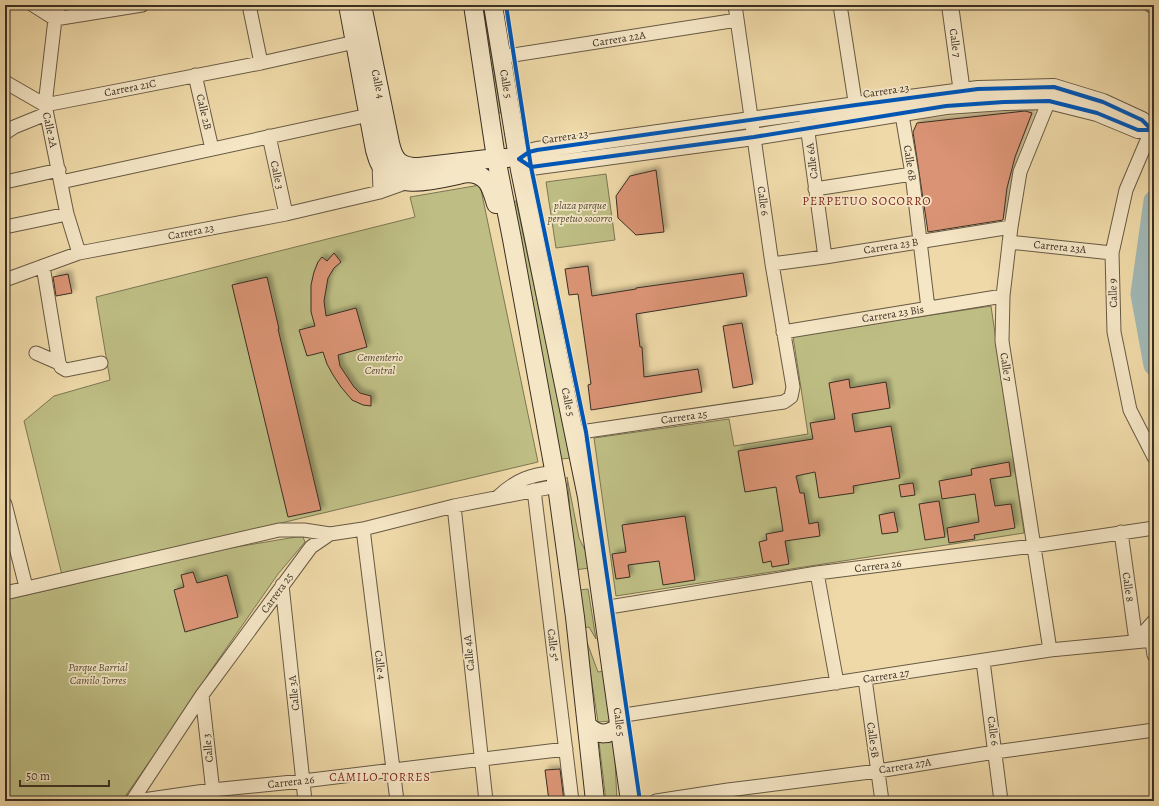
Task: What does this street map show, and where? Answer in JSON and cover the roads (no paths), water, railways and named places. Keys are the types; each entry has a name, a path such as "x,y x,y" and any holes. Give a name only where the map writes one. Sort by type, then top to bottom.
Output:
{"main road":[{"name":"Calle 4","path":"348,5 375,150 379,162"},
{"name":"Calle 4","path":"362,5 392,154 397,160"},
{"name":"Calle 5","path":"473,5 496,158 556,479 572,593 588,726 595,801"},
{"name":"Calle 5","path":"493,5 519,158 587,497 630,801"},
{"name":"Carrera 23","path":"397,160 410,167 419,167 496,158 519,158"},
{"name":"Carrera 23","path":"379,162 392,176 408,182 417,182 468,173 481,175 489,183"},
{"name":"Calle 5","path":"489,183 499,216 512,239"},
{"path":"556,479 566,467 574,470 587,497"},
{"path":"572,593 577,587 585,583 593,584 600,589"},
{"path":"588,726 592,731 604,734 615,730 619,721"}],"street":[{"path":"33,5 55,19 142,5"},
{"name":"Calle 2A","path":"59,5 55,19 46,110 67,214 79,253"},
{"path":"250,5 261,63"},
{"name":"Calle 6","path":"735,5 772,264 793,387 791,397"},
{"path":"840,5 859,121"},
{"name":"Calle 7","path":"950,5 963,97"},
{"path":"1150,5 1154,7"},
{"name":"Carrera 22A","path":"501,57 737,20"},
{"name":"Carrera 21C","path":"5,133 46,110 195,75 261,63 355,42"},
{"name":"Calle 2B","path":"195,75 212,149"},
{"path":"5,82 46,110"},
{"name":"Carrera 23","path":"901,106 859,121 754,137 531,167 519,158 529,152 537,150 751,119 856,105 901,106 963,97 978,89 1051,94 1138,130 1153,128"},
{"name":"Calle 7","path":"1050,650 1002,342 1003,296 1011,227 1020,172 1051,94"},
{"name":"Calle 6B","path":"901,106 912,174 928,308"},
{"name":"Calle 6A","path":"805,113 825,257"},
{"path":"5,182 60,176 212,149 369,115"},
{"name":"Calle 9","path":"1153,128 1126,190 1112,253 1114,332 1130,410 1154,457"},
{"name":"Calle 3","path":"269,136 286,214"},
{"path":"379,162 380,192"},
{"path":"815,189 912,174"},
{"name":"Carrera 23","path":"5,280 79,253 286,214 380,192 408,182"},
{"path":"5,227 67,214"},
{"name":"Carrera 23 B","path":"772,264 1011,227"},
{"name":"Carrera 23A","path":"1009,242 1112,253"},
{"path":"43,266 59,363 61,367 66,370 101,363"},
{"name":"Carrera 23 Bis","path":"783,332 1003,296"},
{"path":"36,353 59,363"},
{"name":"Carrera 25","path":"574,433 784,402 791,397"},
{"name":"Carrera 25","path":"498,497 509,486 538,474 556,479"},
{"name":"Carrera 25","path":"132,801 202,695 311,546 330,534 363,529 454,506 534,490 556,479"},
{"name":"Calle 5ª","path":"534,490 572,801"},
{"path":"5,504 26,587"},
{"name":"Calle 4A","path":"454,506 486,801"},
{"name":"Carrera 26","path":"603,608 818,574 1033,546 1154,528"},
{"name":"Calle 4","path":"363,529 397,801"},
{"path":"5,593 279,530 304,530 330,534"},
{"name":"Calle 8","path":"1121,532 1136,641"},
{"path":"818,574 837,683"},
{"name":"Calle 3A","path":"282,586 305,801"},
{"path":"1136,641 1154,622"},
{"name":"Carrera 27","path":"619,721 837,683 1050,650 1136,641 1153,641"},
{"path":"1153,641 1154,655"},
{"name":"Calle 6","path":"983,661 1001,801"},
{"name":"Calle 5B","path":"865,679 882,801"},
{"name":"Calle 3","path":"202,695 213,796"},
{"name":"Carrera 27A","path":"656,801 729,796 995,752 1154,730"},
{"name":"Carrera 26","path":"136,801 213,796 303,781 566,749"}],"waterway":[{"path":"1154,201 1141,294 1154,365"}],"district":[{"name":"PERPETUO SOCORRO","path":"867,201"},
{"name":"CAMILO TORRES","path":"380,777"}],"park label":[{"name":"plaza parque perpetuo socorro","path":"580,211"},
{"name":"Cementerio Central","path":"380,363"},
{"name":"Parque Barrial Camilo Torres","path":"98,673"}]}
